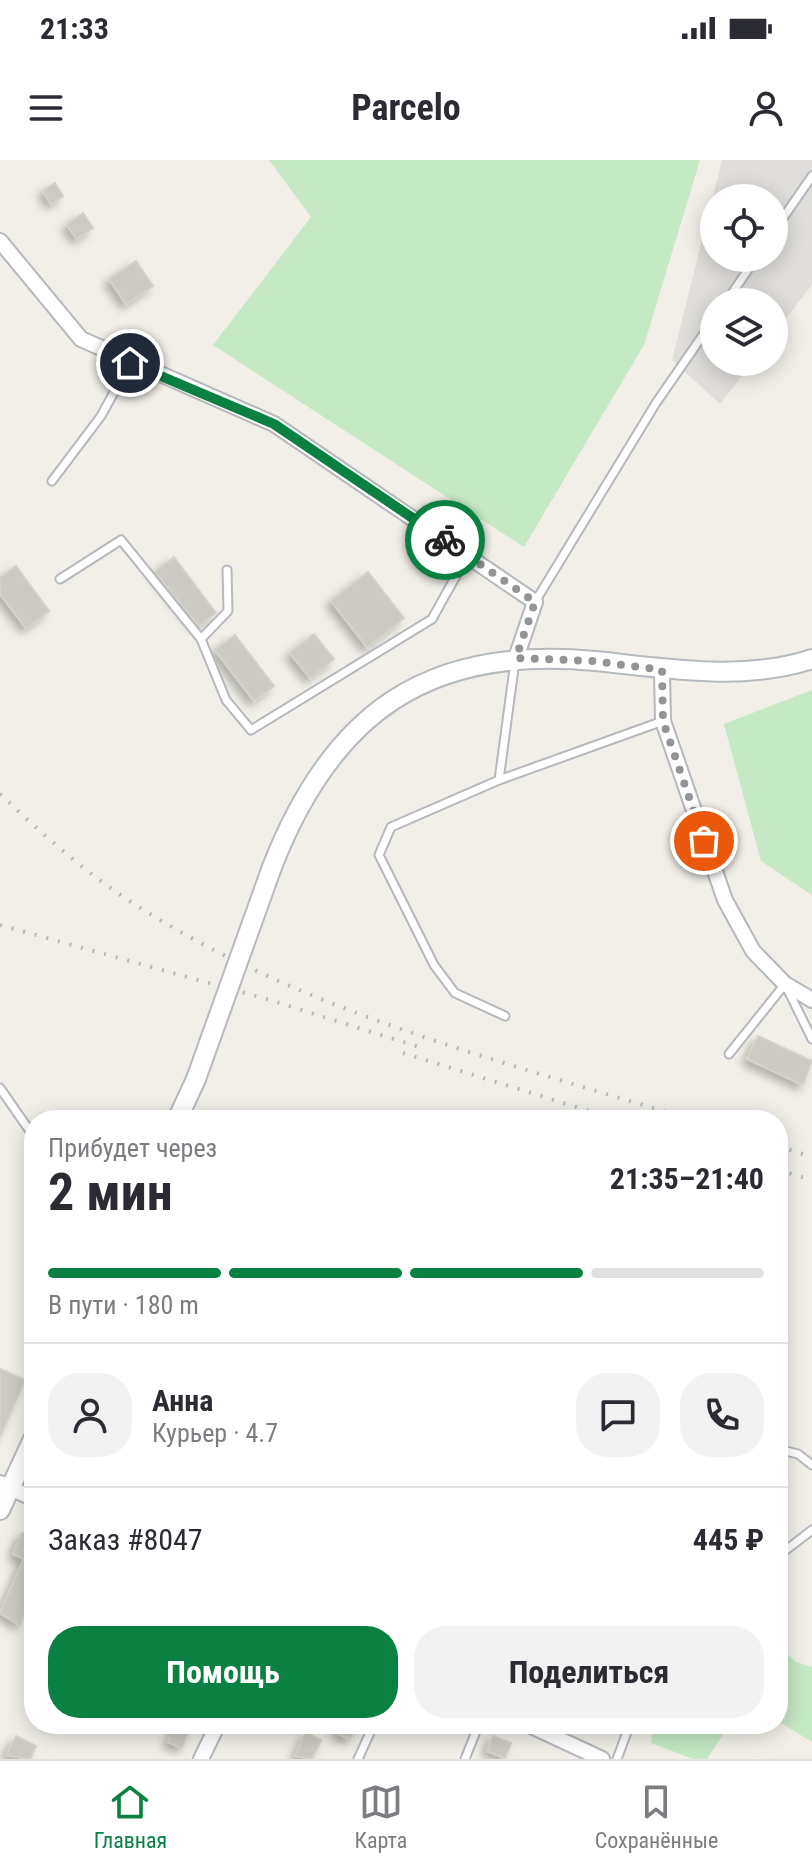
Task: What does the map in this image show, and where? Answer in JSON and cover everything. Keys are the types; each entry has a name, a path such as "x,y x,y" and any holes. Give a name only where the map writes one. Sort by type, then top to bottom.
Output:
{"main road":[{"path":"182,1110 196,1079 272,867 307,790 359,726 389,702 419,685 481,664 516,658 593,661 662,670 759,670 812,659"},
{"path":"0,1510 5,1485 24,1454"}],"street":[{"path":"0,241 81,339 274,424 535,602 516,658"},
{"path":"662,670 663,721 725,900 753,951 785,984 812,1000"},
{"path":"5,1485 24,1494"},
{"path":"201,1759 213,1734"},
{"path":"548,1734 602,1759"}],"lane":[{"path":"788,211 812,176"},
{"path":"535,602 656,403 700,339"},
{"path":"52,481 101,416 130,363"},
{"path":"60,579 121,540 201,639 226,700 251,730 432,619 467,556"},
{"path":"201,639 228,611 227,570"},
{"path":"499,780 516,658"},
{"path":"505,1016 455,993 434,965 379,855 391,827 499,780 663,721"},
{"path":"729,1054 785,984 812,1039"},
{"path":"0,1088 24,1123"},
{"path":"788,1452 798,1454 812,1465"},
{"path":"788,1548 812,1530"},
{"path":"358,1759 369,1734"},
{"path":"465,1759 475,1734"},
{"path":"617,1759 626,1734"}],"shaded area":[{"path":"722,160 812,160 812,285 788,316 788,288 700,288 700,376 742,376 720,404 672,360 700,248 700,272 788,272 788,184 716,184"}],"green space":[{"path":"269,160 700,160 644,345 524,547 213,345 311,217"},
{"path":"812,690 812,895 761,861 724,724"},
{"path":"788,1654 796,1662 812,1667 812,1742 788,1727"},
{"path":"653,1734 723,1734 707,1759 693,1759 651,1743"}],"building":[{"path":"55,183 63,196 51,204 43,191"},
{"path":"83,213 93,228 77,239 67,225"},
{"path":"136,261 153,286 126,304 109,279"},
{"path":"174,557 216,613 199,626 155,572"},
{"path":"16,566 49,611 26,628 0,594 0,578"},
{"path":"368,572 404,618 367,647 331,601"},
{"path":"314,634 334,659 310,678 290,653"},
{"path":"235,635 274,686 254,701 215,650"},
{"path":"758,1036 812,1061 803,1085 747,1059"},
{"path":"0,1369 24,1382 0,1437"},
{"path":"22,1533 24,1533 24,1559 13,1554"},
{"path":"24,1559 24,1616 20,1625 0,1613"},
{"path":"172,1734 188,1734 182,1748 168,1742"},
{"path":"306,1734 321,1740 312,1759 295,1756"},
{"path":"16,1736 36,1746 30,1759 6,1755"},
{"path":"493,1736 511,1743 505,1758 487,1751"}],"railway":[{"path":"0,794 60,849 125,898 191,938 259,972 400,1029 659,1110"},
{"path":"0,925 270,1000 422,1048"},
{"path":"403,1053 586,1110"},
{"path":"788,1149 812,1157"},
{"path":"788,1173 812,1180"}],"way so far":[{"path":"445,540 535,602 516,658 593,661 662,670 663,721 704,841"}],"route":[{"path":"130,363 274,424 445,540"}]}
